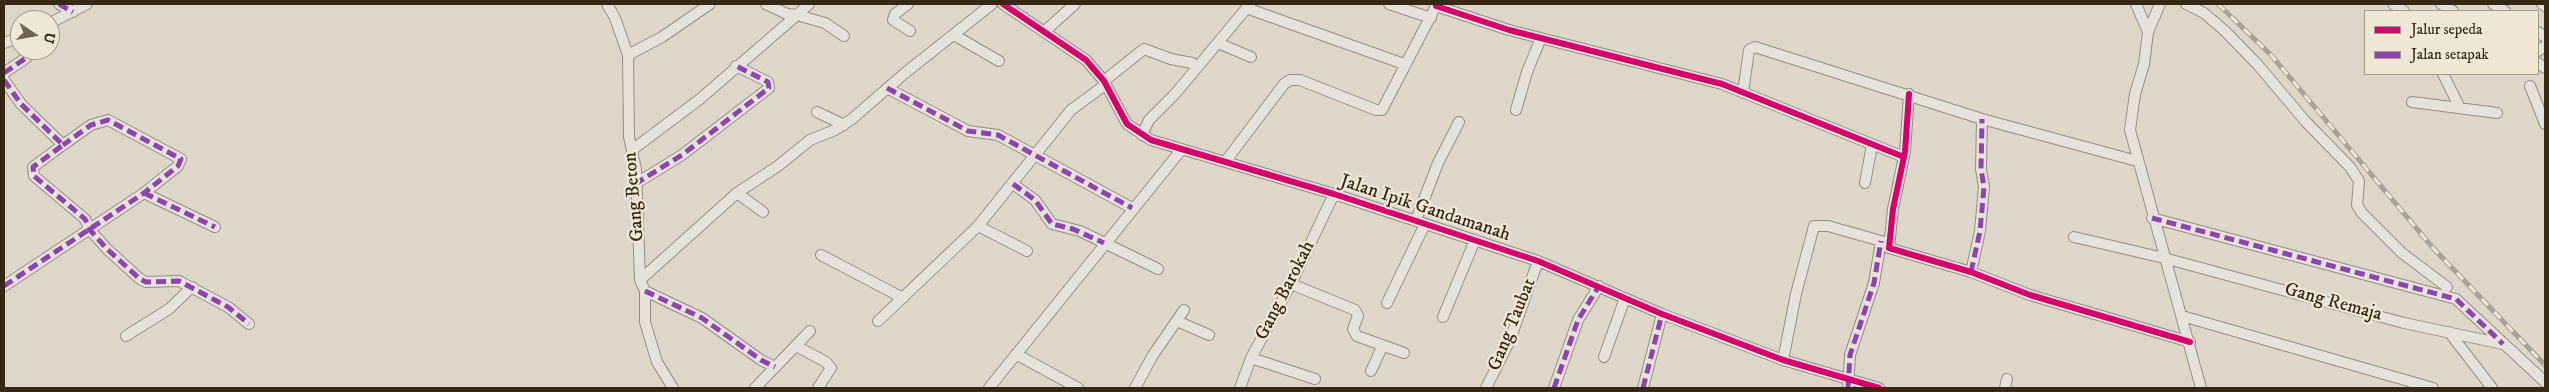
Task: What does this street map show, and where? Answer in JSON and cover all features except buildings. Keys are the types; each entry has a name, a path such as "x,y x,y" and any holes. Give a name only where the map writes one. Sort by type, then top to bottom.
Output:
{"street":[{"path":"66,8 87,4"},
{"name":"Gang Beton","path":"607,4 616,18 628,55 629,137 636,169 635,184 639,218 640,280 645,291 645,322 660,369 673,388"},
{"path":"628,55 662,37 710,4"},
{"path":"766,4 787,14 797,14 825,23 844,36"},
{"path":"632,150 700,99 809,4"},
{"path":"908,4 895,14 893,20 910,31"},
{"path":"640,280 737,193 778,166 810,140 844,125 992,4"},
{"path":"1045,31 1075,4"},
{"path":"1389,4 1431,18"},
{"path":"2136,4 2148,32"},
{"path":"2160,4 2148,32 2144,64 2135,94 2130,130 2137,161 2151,205 2152,218 2190,342 2200,388"},
{"path":"2186,4 2204,13 2226,32 2258,65 2306,122 2350,167 2360,181 2357,205 2362,213 2402,253 2447,287"},
{"name":"Jalan Ipik Gandamanah","path":"1009,5 1086,60 1105,83 1127,124 1142,135 1158,143 1334,194 1538,261 1662,314 1783,360 1848,384 1878,388"},
{"path":"1225,162 1287,82 1300,80 1338,96 1380,110 1437,5 1541,38 1722,84 1904,157"},
{"path":"1142,135 1149,120 1175,94 1248,6 1404,64"},
{"path":"954,35 999,61"},
{"path":"1516,110 1527,72 1541,38"},
{"path":"1218,44 1251,57"},
{"path":"1743,93 1749,50 1755,47 1909,94 1982,119 2137,161"},
{"path":"878,321 978,226 1071,110 1144,49 1171,59 1192,63 1197,68"},
{"path":"4,73 23,60"},
{"path":"635,184 682,155 769,88 768,82 736,66"},
{"path":"2443,75 2460,108"},
{"path":"4,80 21,104 63,145"},
{"path":"2530,86 2545,124"},
{"path":"887,88 968,131 998,135 1132,208"},
{"path":"1848,384 1850,355 1879,265 1904,157 1909,94"},
{"path":"2412,102 2497,113"},
{"path":"817,112 844,125"},
{"path":"1971,272 1980,231 1984,187 1981,168 1982,119"},
{"path":"4,286 90,230 144,193 178,166 180,156 108,120 91,125 31,170 41,182 85,219 90,230 140,279 146,282 171,279 192,287 228,307 250,324"},
{"path":"1387,303 1421,222 1435,171 1458,122"},
{"path":"1865,183 1872,145"},
{"path":"989,388 1132,208 1182,149"},
{"path":"1013,184 1034,200 1052,224 1073,228 1158,269"},
{"path":"144,193 215,227"},
{"path":"737,193 763,212"},
{"name":"Gang Barokah","path":"1240,388 1251,358 1291,284 1334,194"},
{"path":"2152,218 2456,299 2545,382"},
{"path":"978,226 1027,252"},
{"path":"1783,360 1796,294 1814,226 1828,226 1884,242 1892,250 1971,272 2030,295 2190,342"},
{"name":"Gang Remaja","path":"2074,237 2164,258 2404,323 2504,344"},
{"path":"1443,317 1475,240"},
{"path":"821,255 904,298"},
{"name":"Gang Taubat","path":"1486,388 1510,340 1538,261"},
{"path":"1291,284 1355,310 1358,316 1353,326 1353,333 1382,347 1404,353"},
{"path":"1554,388 1578,320 1599,286"},
{"path":"126,336 169,309 192,287"},
{"path":"645,291 702,318 761,360 775,367"},
{"path":"1604,357 1625,298"},
{"path":"1135,388 1184,310"},
{"path":"1646,387 1662,314"},
{"path":"2182,316 2433,388"},
{"path":"1177,321 1209,335"},
{"path":"755,388 810,331"},
{"path":"2449,332 2492,388"},
{"path":"796,346 830,365 831,370 818,388"},
{"path":"1371,371 1382,347"},
{"path":"1016,354 1078,388"},
{"path":"1251,358 1315,379"}],"railway":[{"path":"2218,4 2271,55 2433,248 2545,365"}],"marked path":[{"path":"59,4 73,12"},
{"path":"4,73 23,60"},
{"path":"635,184 682,155 769,88 768,82 736,66"},
{"path":"4,80 21,104 63,145 33,167 34,176 85,219 90,230 107,249 140,279 146,282 179,281 228,307 249,324"},
{"path":"887,88 968,131 998,135 1132,208"},
{"path":"1971,272 1980,231 1984,187 1981,169 1982,119"},
{"path":"4,286 144,193 178,166 181,159 123,126 108,120 91,125 63,145"},
{"path":"1013,184 1035,200 1052,224 1073,229 1104,243"},
{"path":"144,193 215,227"},
{"path":"2152,218 2456,299 2503,344"},
{"path":"1848,388 1850,355 1862,314 1874,283 1881,241"},
{"path":"1554,388 1578,320 1599,286"},
{"path":"645,291 702,318 761,360 775,367"},
{"path":"1643,388 1662,314"}],"cycle path":[{"path":"1003,4 1086,60 1104,81 1127,124 1151,140 1334,194 1538,261 1662,314 1783,360 1879,388"},
{"path":"1436,6 1509,30 1722,84 1904,157"},
{"path":"1909,94 1905,152 1893,209 1888,243 1889,248 1971,272 2030,295 2190,342"}]}
